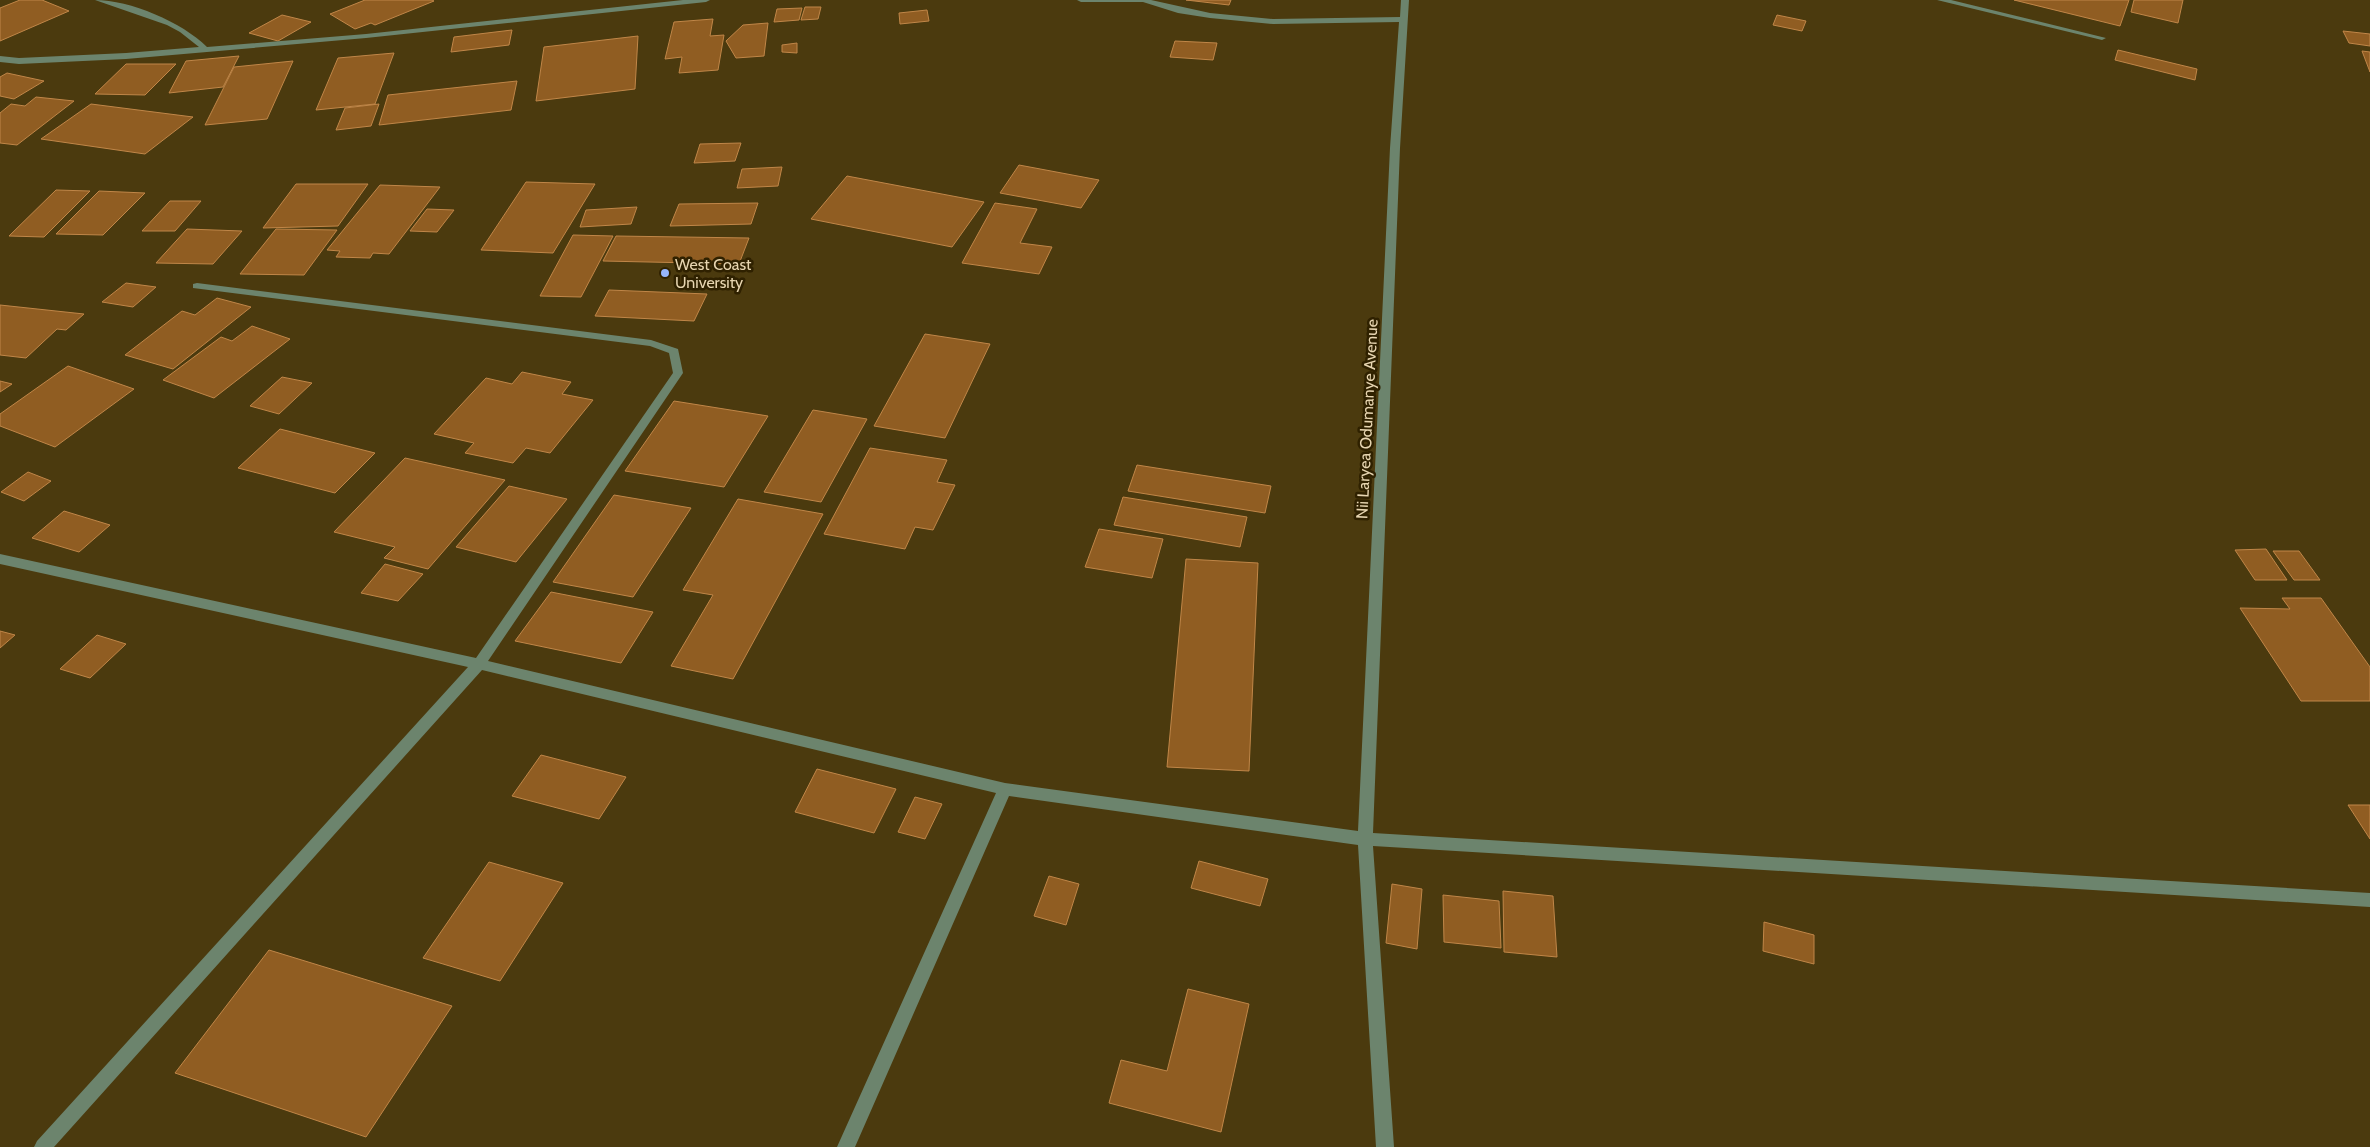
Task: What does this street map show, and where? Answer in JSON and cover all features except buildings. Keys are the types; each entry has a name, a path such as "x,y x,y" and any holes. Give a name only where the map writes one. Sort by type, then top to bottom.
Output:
{"street":[{"path":"99,0 177,26 196,38 205,49"},
{"path":"0,59 126,56 366,36 706,0"},
{"path":"1081,0 1147,1 1200,15 1248,20 1326,23 1402,20"},
{"name":"Nii Laryea Odumanye Avenue","path":"1385,1147 1365,839 1395,148 1404,0"},
{"path":"1941,0 2102,38"},
{"path":"43,1147 479,664 678,373 674,352 651,343 197,286"},
{"path":"0,559 479,664 1005,790 1365,839 2370,900"},
{"path":"846,1147 1005,790"}],"place":[{"name":"West Coast University","path":"665,273"}]}
